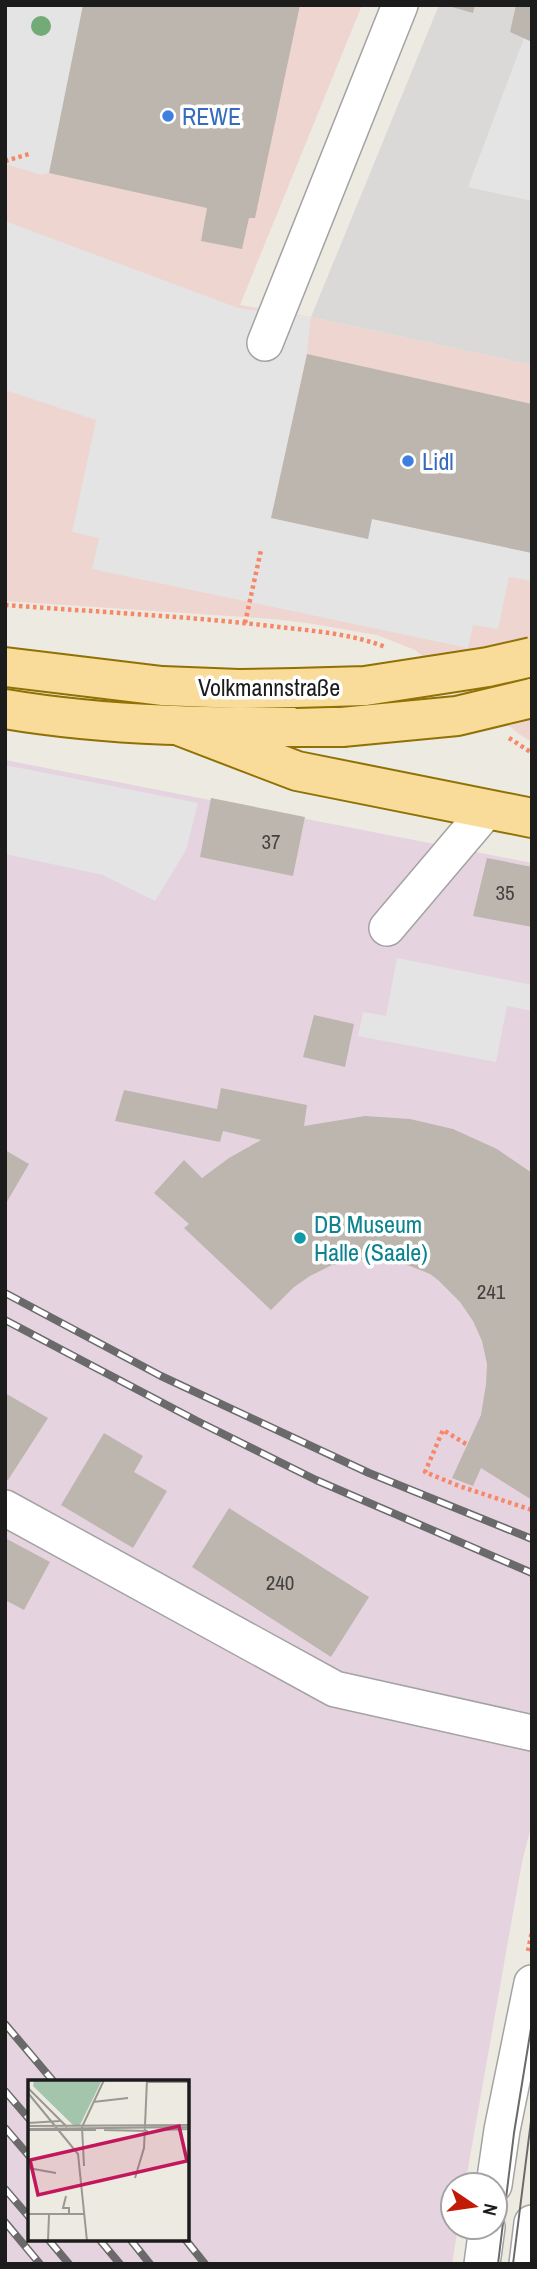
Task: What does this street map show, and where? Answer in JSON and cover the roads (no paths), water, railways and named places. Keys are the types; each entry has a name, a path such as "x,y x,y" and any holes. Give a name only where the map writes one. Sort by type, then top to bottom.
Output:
{"main road":[{"name":"Volkmannstraße","path":"5,667 162,686 295,688 365,686 488,667 532,657"},
{"name":"Volkmannstraße","path":"5,709 120,723 182,727 342,727 457,716 532,698"},
{"path":"182,727 297,771 532,818"}],"street":[{"path":"265,343 400,5"},
{"path":"387,928 487,810"},
{"path":"5,1508 335,1689 532,1733"},
{"path":"496,2171 532,1983"},
{"path":"527,2264 532,2223"},
{"path":"482,2264 486,2241"}],"tram line":[{"path":"498,2264 514,2133 532,2022"},
{"path":"513,2264 532,2113"}],"railway":[{"path":"5,1293 161,1376 369,1473 532,1539"},
{"path":"5,1320 316,1480 532,1573"},
{"path":"5,2024 52,2080"},
{"path":"5,2091 28,2118"},
{"path":"5,2128 28,2155"},
{"path":"5,2189 28,2216"},
{"path":"5,2222 40,2264"},
{"path":"50,2241 69,2264"},
{"path":"101,2241 120,2264"},
{"path":"132,2241 150,2264"},
{"path":"187,2241 205,2264"}],"place":[{"name":"REWE","path":"168,116"},
{"name":"Lidl","path":"408,461"},
{"name":"DB Museum Halle (Saale)","path":"300,1238"}]}
